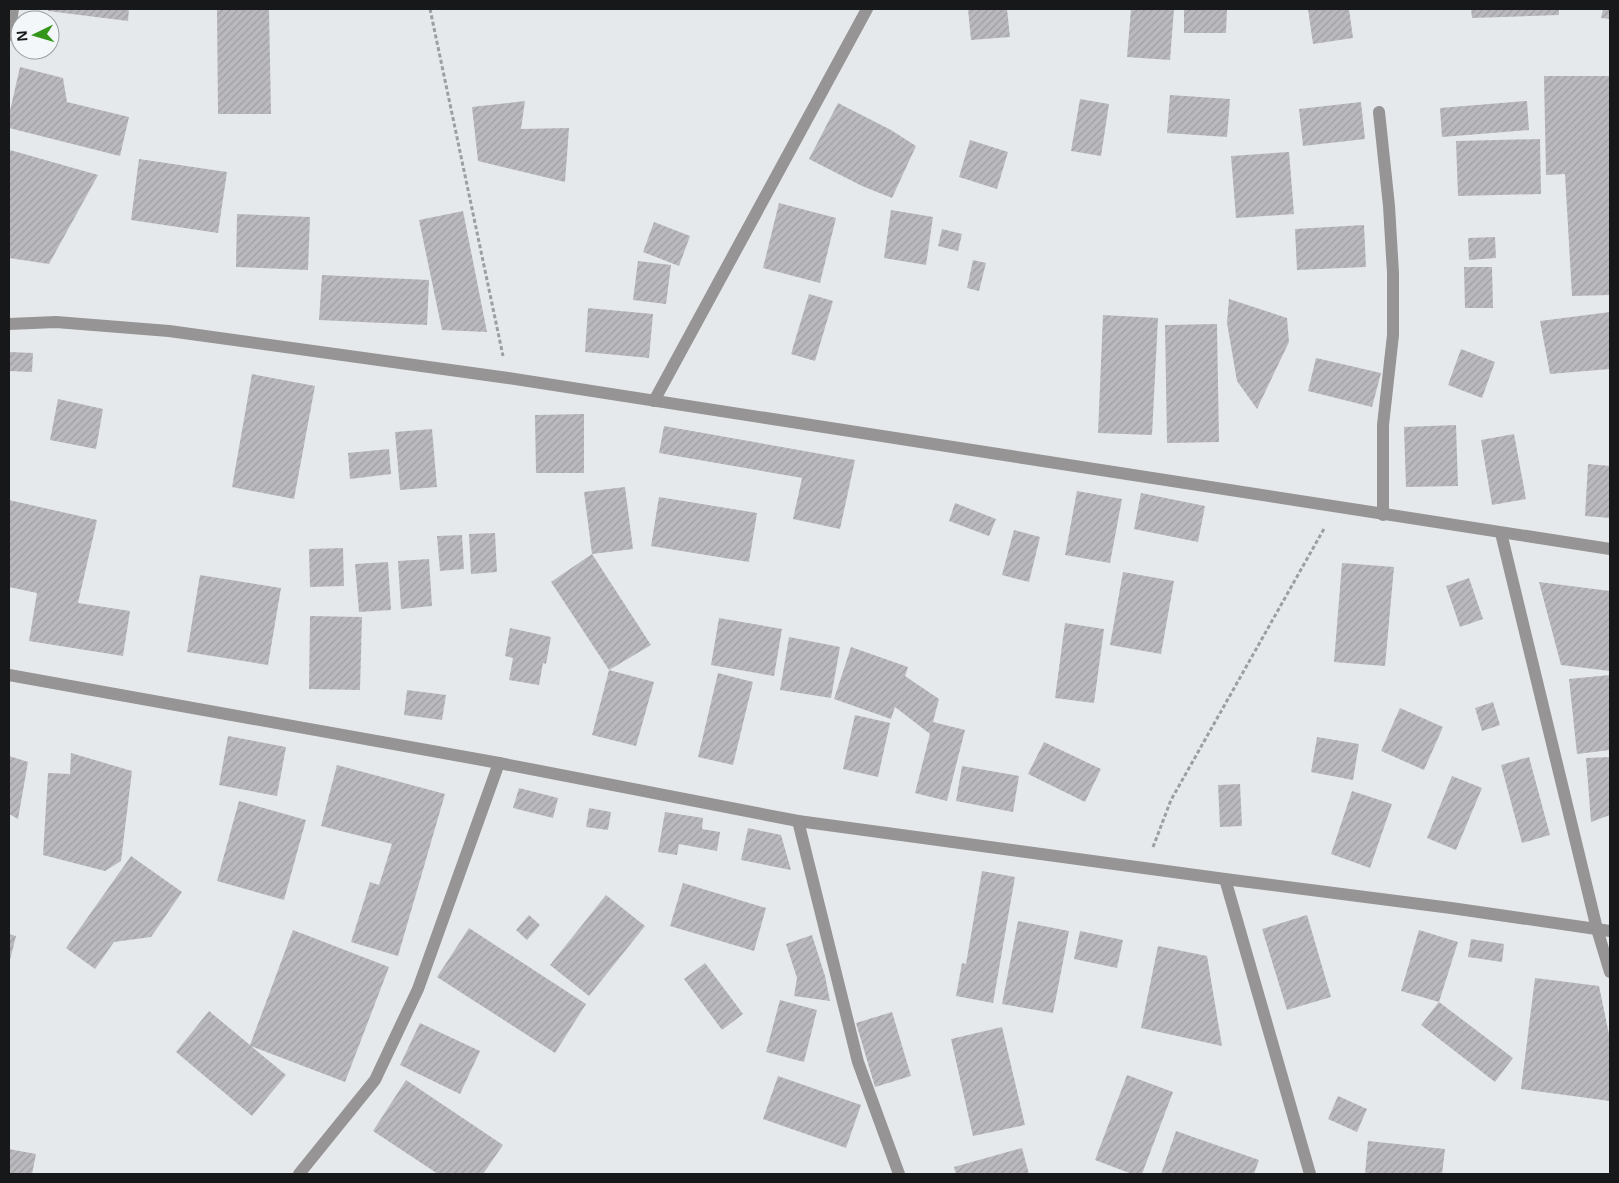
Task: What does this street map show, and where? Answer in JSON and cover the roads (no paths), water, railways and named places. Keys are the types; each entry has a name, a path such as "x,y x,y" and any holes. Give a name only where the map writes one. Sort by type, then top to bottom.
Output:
{"street":[{"path":"9,34 13,9"},
{"path":"654,401 867,9"},
{"path":"1379,112 1389,206 1394,335 1383,425 1383,515"},
{"path":"9,324 56,322 169,332 508,378 1610,549"},
{"path":"1501,533 1597,929 1610,972"},
{"path":"9,675 499,763 798,821 1225,880 1451,908 1610,932"},
{"path":"299,1174 375,1080 418,989 499,763"},
{"path":"798,821 858,1062 875,1114 899,1174"},
{"path":"1225,880 1310,1174"}]}
